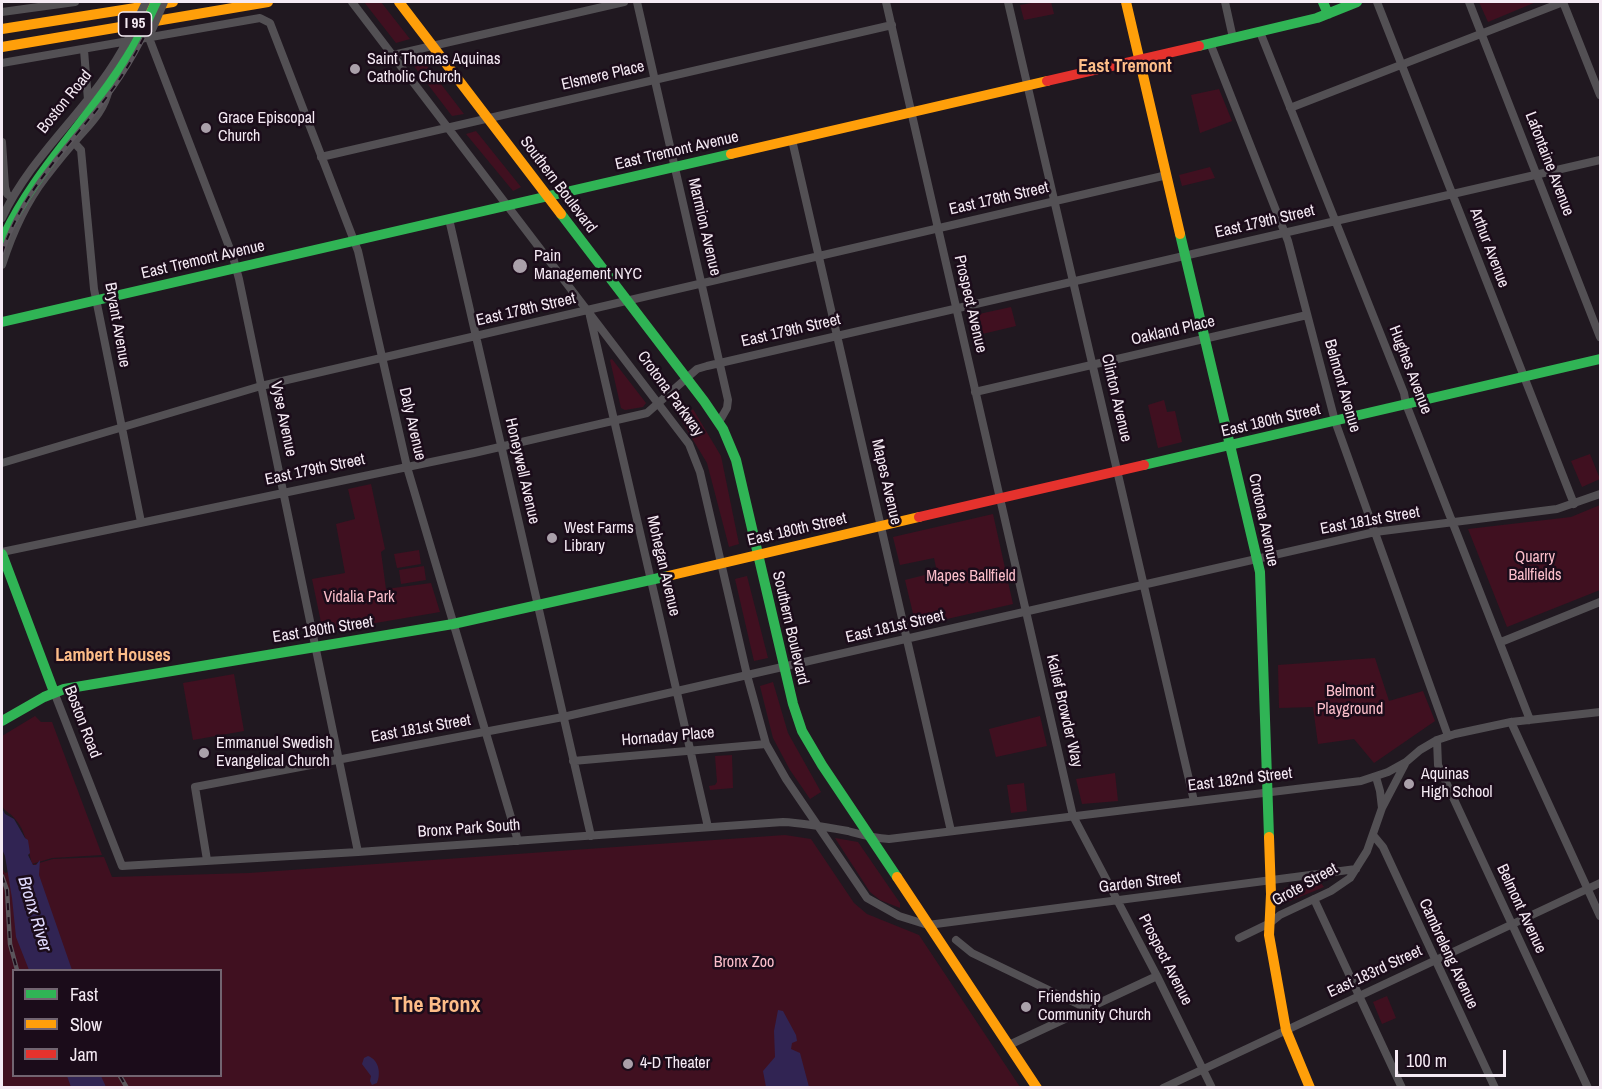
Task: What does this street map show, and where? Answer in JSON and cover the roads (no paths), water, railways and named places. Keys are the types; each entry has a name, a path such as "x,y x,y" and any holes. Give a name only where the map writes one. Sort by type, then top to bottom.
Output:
{"main road":[{"name":"Boston Road","path":"2,241 26,191 72,139 75,123 109,87 140,36 156,2"},
{"name":"I 95","path":"2,29 173,2"},
{"name":"I 95","path":"2,47 268,2"},
{"name":"Southern Boulevard","path":"399,2 719,422 734,453 784,669 797,718 809,744 1037,1088"},
{"name":"Crotona Avenue","path":"1126,2 1260,572 1271,882 1269,935 1286,1030 1310,1088"},
{"path":"1323,2 1328,14"},
{"name":"East Tremont Avenue","path":"2,322 1260,32 1328,14 1357,2"},
{"name":"East 180th Street","path":"2,720 64,689 453,624 1600,360"},
{"name":"Boston Road","path":"2,553 54,692"}],"street":[{"path":"2,12 75,2"},
{"name":"Boston Road","path":"140,36 146,2"},
{"name":"Boston Road","path":"2,218 31,169 75,123 107,74 140,36 164,2"},
{"name":"Crotona Parkway","path":"352,2 693,450 723,563 747,675 766,744 786,779 867,898 899,916 928,925"},
{"path":"393,55 624,2"},
{"name":"Marmion Avenue","path":"637,2 728,403 719,422"},
{"name":"Prospect Avenue","path":"886,2 1025,612"},
{"name":"Clinton Avenue","path":"1008,2 1194,801"},
{"path":"1225,2 1233,38"},
{"name":"Arthur Avenue","path":"1377,2 1574,504"},
{"name":"Lafontaine Avenue","path":"1469,2 1600,337"},
{"path":"1290,108 1563,2 1600,95"},
{"name":"Daly Avenue","path":"140,36 260,18 265,19 271,26 358,251 407,467 518,841"},
{"name":"Elsmere Place","path":"321,157 892,25"},
{"name":"Hughes Avenue","path":"1260,32 1404,393 1530,720"},
{"path":"2,63 84,50 140,36"},
{"name":"Vyse Avenue","path":"140,36 236,268 358,852"},
{"name":"Belmont Avenue","path":"1210,43 1285,232 1335,421 1448,736"},
{"path":"84,50 88,100"},
{"name":"Boston Road","path":"2,265 11,238 29,201 72,139 102,110 109,87"},
{"name":"Bryant Avenue","path":"72,139 81,150 96,300 141,522"},
{"name":"Mapes Avenue","path":"792,140 951,831"},
{"path":"2,142 4,187 12,198"},
{"name":"East 179th Street","path":"2,553 501,447 647,413 697,369 1600,160"},
{"name":"East 178th Street","path":"2,463 261,387 1167,175"},
{"name":"Honeywell Avenue","path":"449,219 591,836"},
{"name":"Mohegan Avenue","path":"589,311 708,827"},
{"name":"Oakland Place","path":"975,392 1307,315"},
{"name":"East 181st Street","path":"207,860 195,786 563,717 747,675 784,669 1375,532 1557,509 1600,494"},
{"path":"1501,642 1600,602"},
{"name":"Kalief Browder Way","path":"1025,612 1073,816"},
{"name":"Boston Road","path":"54,692 122,866"},
{"name":"East 182nd Street","path":"818,826 849,831 870,838 889,839 1361,781 1376,777 1406,762 1419,750 1448,736 1510,722 1600,714"},
{"path":"1510,722 1600,916"},
{"name":"Belmont Avenue","path":"1437,740 1438,765 1588,1088"},
{"name":"Hornaday Place","path":"573,761 766,744"},
{"name":"Grote Street","path":"1239,938 1344,884 1367,851 1382,808 1406,762"},
{"path":"1376,777 1382,808"},
{"name":"Prospect Avenue","path":"1073,816 1157,976 1212,1088"},
{"name":"Bronx Park South","path":"122,866 783,822 818,826"},
{"name":"Cambreleng Avenue","path":"1372,835 1383,847 1495,1088"},
{"name":"Garden Street","path":"928,925 1271,882 1356,869"},
{"name":"East 183rd Street","path":"1163,1088 1600,883"},
{"path":"1314,899 1402,1088"},
{"path":"956,940 972,953 1086,1008"},
{"path":"1009,1045 1157,976"}],"water":[{"name":"Bronx River","path":"2,808 5,814 14,819 28,840 30,853 28,855 33,865 40,860 39,875 72,969 29,969 16,937 12,898 2,849"},
{"path":"778,1010 783,1011 796,1035 797,1041 792,1043 791,1049 800,1053 809,1087 766,1087 763,1071 775,1057 774,1031"},
{"path":"368,1056 375,1060 379,1071 377,1083 372,1085 371,1076 362,1064 364,1058"},
{"path":"67,1077 101,1077 106,1087 71,1087"}],"railway":[{"path":"2,253 21,210 33,190 122,75 143,39 160,2"},
{"path":"2,876 7,890 10,944 17,969"},
{"path":"121,1077 127,1088"}],"place":[{"name":"Saint Thomas Aquinas Catholic Church","path":"355,69"},
{"name":"Grace Episcopal Church","path":"206,128"},
{"name":"Pain Management NYC","path":"520,266"},
{"name":"West Farms Library","path":"552,538"},
{"name":"Emmanuel Swedish Evangelical Church","path":"204,753"},
{"name":"Aquinas High School","path":"1409,784"},
{"name":"Friendship Community Church","path":"1026,1007"},
{"name":"4-D Theater","path":"628,1064"}],"district":[{"name":"East Tremont","path":"1125,67"},
{"name":"Lambert Houses","path":"113,656"},
{"name":"The Bronx","path":"436,1006"}],"park label":[{"name":"Quarry Ballfields","path":"1535,567"},
{"name":"Mapes Ballfield","path":"971,577"},
{"name":"Vidalia Park","path":"359,598"},
{"name":"Belmont Playground","path":"1350,701"},
{"name":"Bronx Zoo","path":"744,963"}]}
